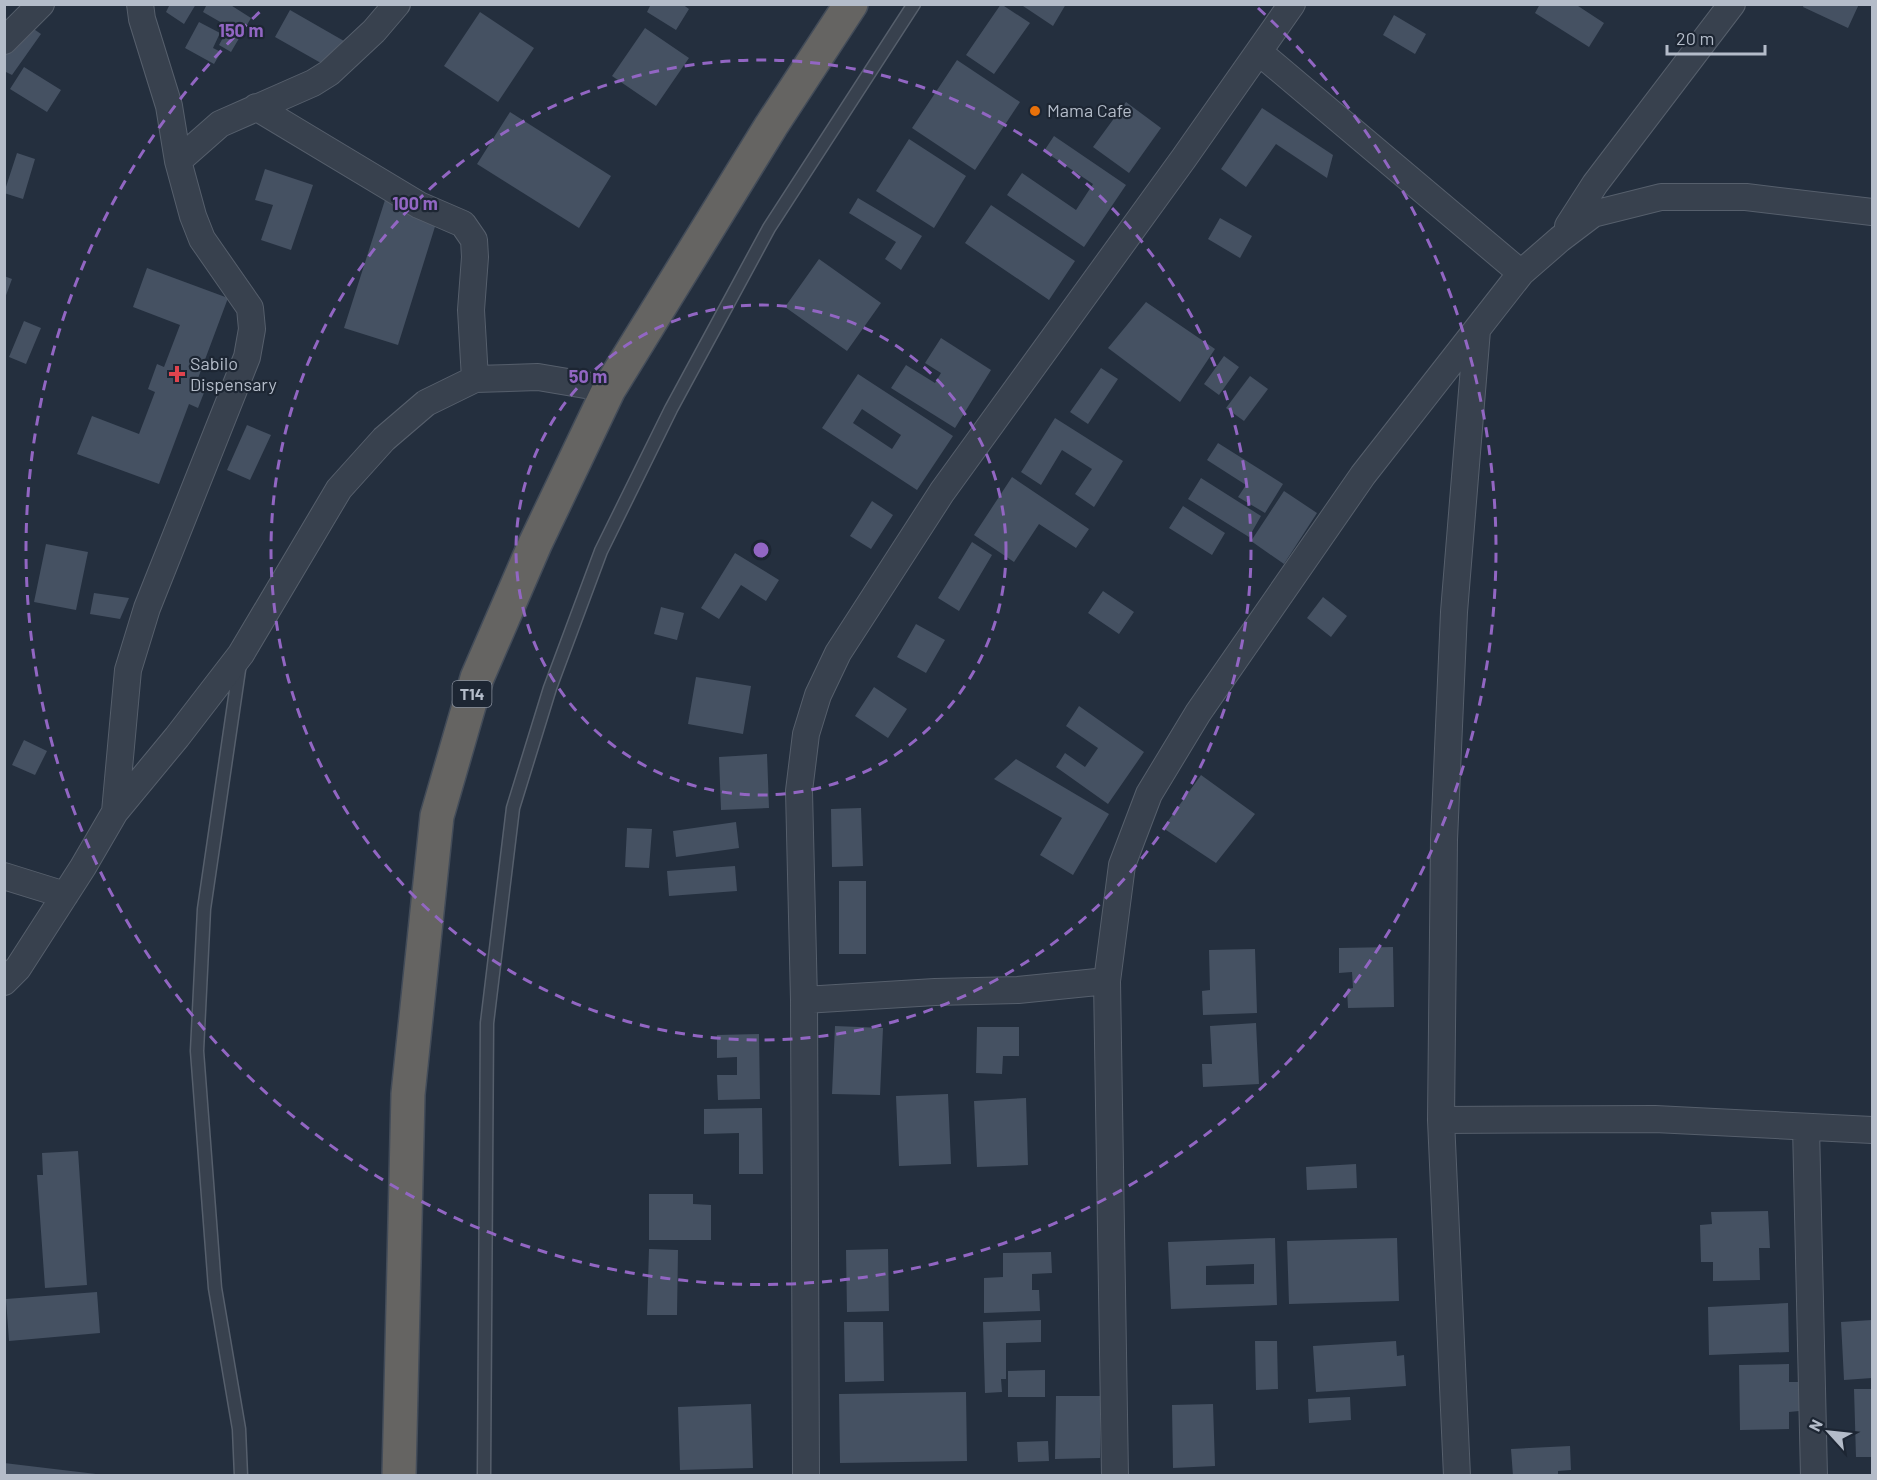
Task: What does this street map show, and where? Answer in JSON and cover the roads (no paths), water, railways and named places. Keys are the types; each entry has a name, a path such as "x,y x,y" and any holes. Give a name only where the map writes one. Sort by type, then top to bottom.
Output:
{"highway":[{"name":"T14","path":"399,1476 408,1094 438,816 477,678 535,544 609,389 771,126 851,4"}],"street":[{"path":"4,41 41,4"},
{"path":"115,812 128,670 147,608 247,357 252,329 250,308 202,239 193,216 178,160 169,106 142,19 140,4"},
{"path":"178,160 220,124 313,83 329,73 374,31 397,4"},
{"path":"806,1476 804,1000 799,791 806,734 819,695 838,653 942,492 1033,369 1292,4"},
{"path":"1560,239 1595,184 1732,4"},
{"path":"1259,52 1521,273"},
{"path":"256,107 419,204 463,224 474,240 471,310 475,379"},
{"path":"1115,1476 1107,981 1122,865 1149,794 1198,713 1363,475 1521,273 1560,239 1593,214 1661,197 1746,197 1872,212"},
{"path":"1457,1476 1441,1119 1444,840 1454,612 1477,330"},
{"path":"4,982 18,968 115,812 241,654 339,489 384,439 426,403 475,379 538,377 609,389"},
{"path":"4,876 65,895"},
{"path":"804,1000 935,992 1018,990 1107,981"},
{"path":"1441,1119 1655,1119 1872,1130"},
{"path":"1806,1127 1814,1476"}],"lane":[{"path":"483,1476 487,1023 513,808 550,688 601,551 666,419 770,228 914,4"},
{"path":"241,654 204,909 197,1051 215,1288 239,1429 242,1476"}],"place":[{"name":"Mama Cafe","path":"1035,111"},
{"name":"Sabilo Dispensary","path":"177,374"}]}
